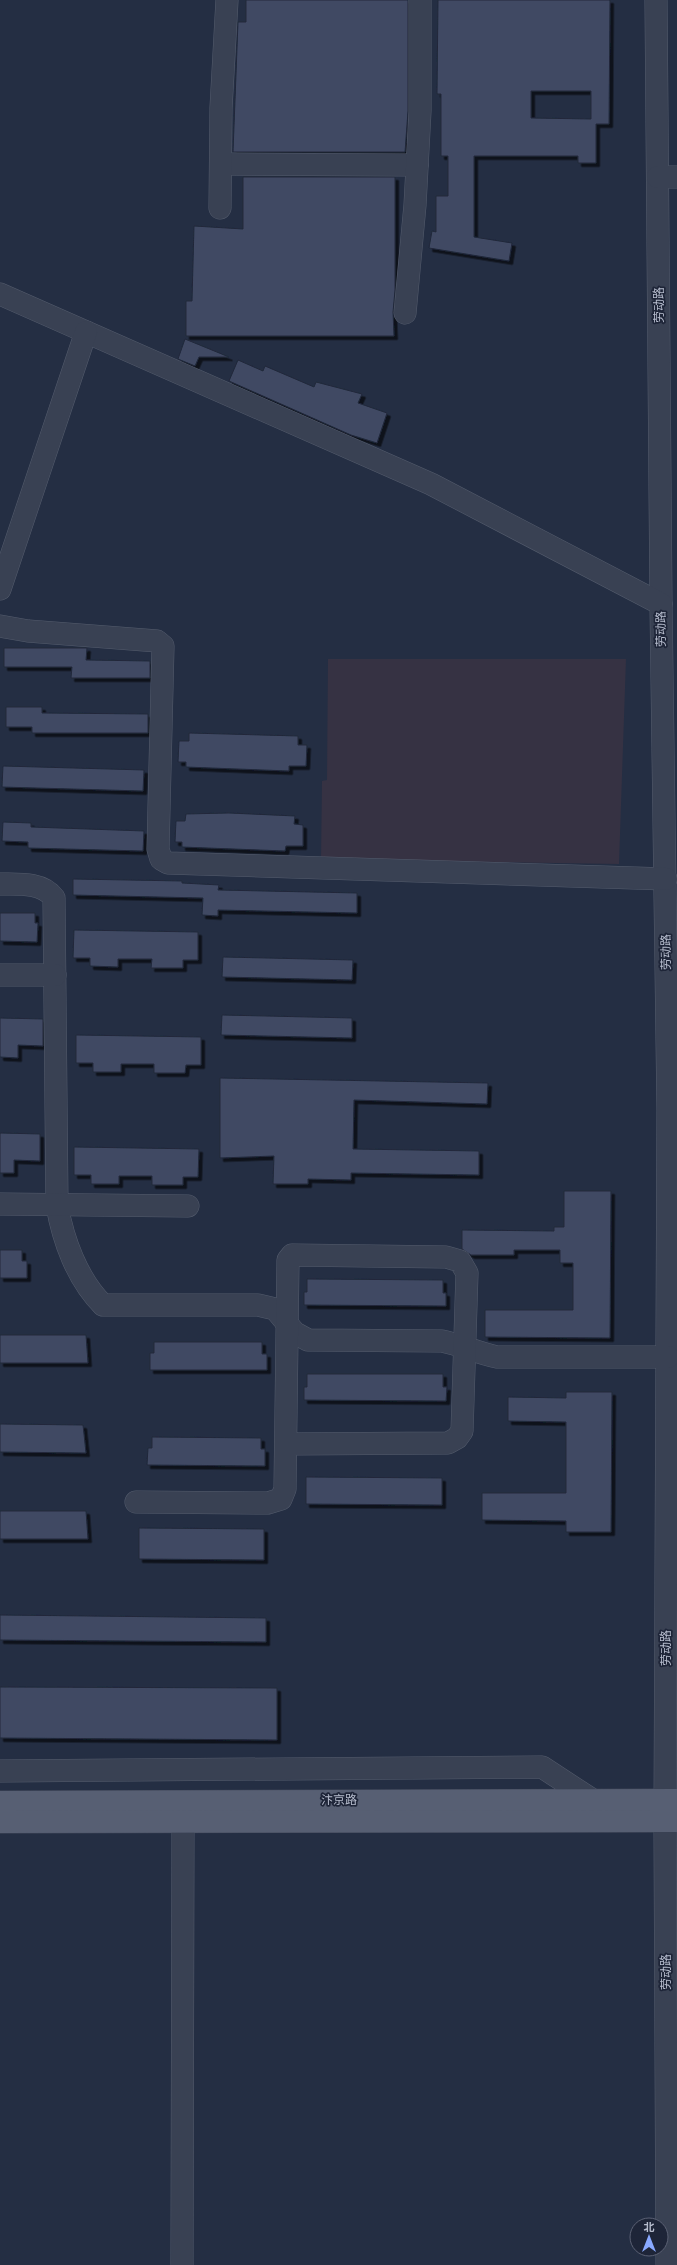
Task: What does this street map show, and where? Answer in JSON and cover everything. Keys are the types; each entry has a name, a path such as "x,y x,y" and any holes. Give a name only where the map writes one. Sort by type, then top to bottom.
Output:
{"main road":[{"name":"汴京路","path":"0,1802 591,1799 671,1810"},
{"name":"汴京路","path":"0,1822 183,1821 671,1810"}],"street":[{"path":"220,208 221,108 227,0"},
{"path":"405,313 420,111 420,0"},
{"name":"劳动路","path":"656,0 668,177 661,604 671,801 666,880 671,1810 667,2265"},
{"path":"221,164 417,165"},
{"path":"0,294 431,484 661,604"},
{"path":"0,589 86,332"},
{"path":"0,626 28,631 157,641 162,646 158,849 161,859 168,863 666,880"},
{"path":"0,884 38,887 49,892 54,898 57,1205 60,1226 74,1261 85,1282 103,1305 258,1305 275,1310 295,1333 308,1340 442,1341 465,1347 478,1353 497,1357 668,1357"},
{"path":"0,975 55,975"},
{"path":"0,1204 188,1206"},
{"path":"136,1502 268,1503 281,1499 285,1489 288,1260 292,1254 446,1257 460,1261 466,1273 465,1347 462,1431 457,1438 448,1443 286,1444"},
{"path":"0,1771 542,1767 591,1799"},
{"path":"182,2265 183,1821"}],"shaded area":[{"path":"328,659 626,659 619,864 321,859 322,781 327,780"}],"building":[{"path":"246,0 408,0 408,111 405,152 233,152 238,22 246,22"},
{"path":"438,0 610,0 609,124 596,124 596,163 578,163 578,156 474,156 474,237 512,243 509,261 429,248 432,231 436,232 436,196 448,196 448,156 441,156 441,94 437,94","holes":["531,91 591,91 591,119 531,118"]},
{"path":"243,177 395,177 394,336 186,336 186,301 192,301 194,226 243,229"},
{"path":"185,339 229,357 199,357 195,366 178,359"},
{"path":"238,360 263,371 265,366 314,387 316,382 362,394 358,403 387,413 377,443 351,435 229,381"},
{"path":"4,648 87,648 86,660 150,661 150,678 71,678 72,667 4,667"},
{"path":"6,707 42,707 42,713 148,714 148,733 32,733 32,727 6,727"},
{"path":"189,733 298,736 298,745 307,745 306,766 289,766 289,771 186,767 186,762 178,762 179,741 189,741"},
{"path":"3,766 144,770 143,791 2,787"},
{"path":"229,813 295,816 294,824 303,825 303,846 286,846 285,851 182,847 182,842 175,842 176,821 185,821 186,814"},
{"path":"3,822 31,823 31,827 144,831 143,851 28,848 28,842 2,841"},
{"path":"73,879 182,881 182,883 219,885 218,890 357,893 357,913 218,910 218,916 202,915 203,898 73,895"},
{"path":"0,913 35,913 35,923 38,923 37,942 0,941"},
{"path":"74,930 198,932 198,960 183,960 183,968 151,968 152,959 118,959 118,967 90,966 90,958 73,958"},
{"path":"223,957 353,960 352,980 222,977"},
{"path":"222,1015 352,1018 352,1038 221,1035"},
{"path":"0,1018 43,1019 43,1046 18,1045 18,1058 0,1057"},
{"path":"76,1035 201,1037 201,1065 186,1065 185,1073 154,1073 154,1064 121,1064 121,1072 93,1072 93,1063 76,1063"},
{"path":"220,1078 488,1083 487,1104 354,1100 353,1149 479,1151 479,1175 351,1173 351,1180 308,1179 308,1184 273,1184 274,1156 220,1158"},
{"path":"0,1133 40,1134 40,1161 14,1160 14,1173 0,1173"},
{"path":"74,1147 199,1149 198,1177 183,1177 183,1185 152,1185 152,1176 119,1176 119,1184 91,1184 91,1175 74,1175"},
{"path":"564,1191 611,1191 610,1338 485,1337 485,1310 573,1310 573,1263 560,1263 560,1250 514,1250 514,1255 471,1255 462,1249 462,1230 554,1231 554,1227 564,1227"},
{"path":"0,1250 22,1250 22,1261 27,1261 27,1278 0,1278"},
{"path":"307,1279 443,1280 443,1293 446,1293 446,1306 304,1305 304,1292 307,1292"},
{"path":"0,1335 86,1335 88,1363 0,1363"},
{"path":"154,1342 262,1342 262,1354 267,1354 267,1370 150,1370 150,1353 154,1353"},
{"path":"307,1374 443,1374 443,1387 447,1387 446,1401 304,1400 304,1387 307,1387"},
{"path":"566,1392 612,1392 611,1532 566,1532 566,1521 482,1520 482,1493 566,1493 566,1422 508,1421 508,1397 566,1398"},
{"path":"0,1424 83,1425 86,1453 0,1452"},
{"path":"152,1437 261,1438 261,1449 265,1449 265,1466 147,1465 148,1448 152,1448"},
{"path":"306,1477 442,1478 442,1505 306,1504"},
{"path":"0,1511 86,1511 88,1539 0,1539"},
{"path":"139,1528 264,1529 264,1560 139,1559"},
{"path":"0,1615 266,1618 266,1642 0,1640"},
{"path":"0,1687 277,1688 277,1740 0,1738"}]}
